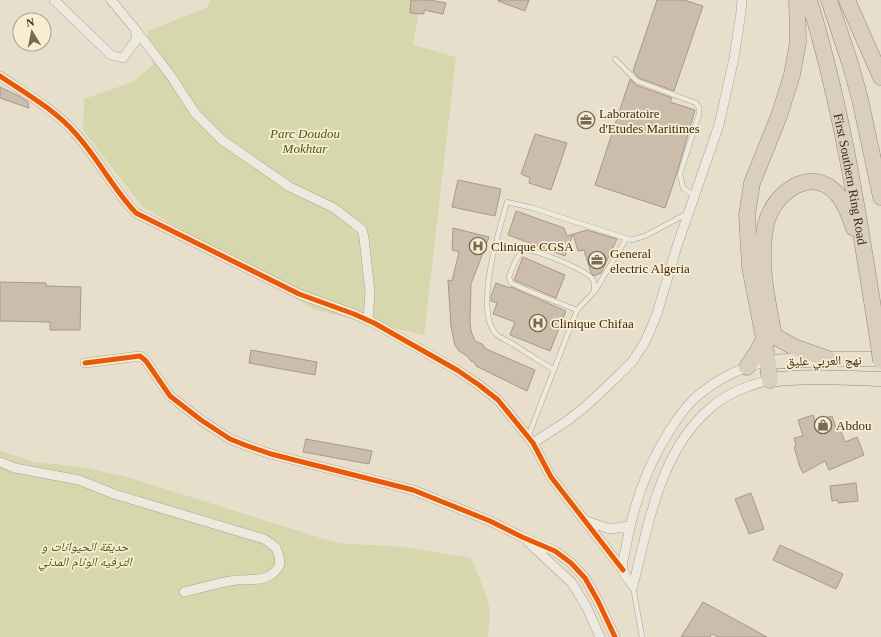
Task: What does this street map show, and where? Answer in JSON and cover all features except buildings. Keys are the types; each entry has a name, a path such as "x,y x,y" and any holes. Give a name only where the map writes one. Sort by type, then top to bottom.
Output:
{"highway":[{"path":"769,338 750,267 747,215 752,183 779,116 792,76 798,42 797,0"},
{"name":"First Southern Ring Road","path":"809,0 826,59 845,146 858,211 881,360"},
{"name":"First Southern Ring Road","path":"829,0 850,63 881,197"},
{"path":"847,0 881,77"},
{"path":"775,379 769,338 763,264 763,245 770,213 780,197 798,185 809,182 822,183 828,186 839,195 845,204 863,248"},
{"path":"769,338 828,359"},
{"path":"747,367 769,338"}],"main road":[{"name":"نهج العربي عليق","path":"772,362 828,359 881,360"},
{"name":"نهج العربي عليق","path":"775,379 881,379"}],"street":[{"path":"54,0 110,55 122,58 137,39 135,29"},
{"path":"111,0 171,76 194,113 222,140 260,168 290,187 334,208 362,230 370,292 368,321"},
{"path":"531,440 567,421 619,376 640,351 651,330 688,213 719,124 734,58 742,0"},
{"path":"0,76 67,124 81,140 123,198 136,213 299,294 354,314 368,321 457,370 498,400 531,440 551,477 623,570 633,586"},
{"path":"85,363 140,356 146,361 160,384 174,400 200,420 244,446 413,490 490,521 555,551 580,572 592,589 615,637"},
{"path":"623,570 629,526 639,494 656,454 683,412 694,399 705,390 732,373 747,367 772,362"},
{"path":"633,586 644,539 659,490 667,469 687,435 696,422 715,404 750,386 775,379"},
{"path":"0,462 16,468 79,480 114,494 245,533 268,541 278,552 280,564 275,572 269,577 226,582 184,592"},
{"path":"586,521 610,529 629,526"},
{"path":"522,537 572,583 587,608 600,637"}],"lane":[{"path":"615,59 636,81 696,103 699,108 699,114 680,174 683,188 694,195"},
{"path":"554,370 496,334 489,320 486,306 488,285 507,202 539,210 626,239 635,240 688,213"},
{"path":"531,440 554,370 577,310 594,292 626,239"},
{"path":"577,310 511,283 509,276 522,252 525,250 536,252 579,269 592,279 594,283 594,292"},
{"path":"633,586 642,637"}],"green space":[{"name":"Parc Doudou Mokhtar","path":"210,0 421,0 413,45 456,57 424,335 315,310 142,206 83,130 84,99 133,82 153,65 147,31 207,8"},
{"name":"حديقة الحيوانات و الترفيه الوئام المدني","path":"0,451 35,462 87,468 127,477 337,543 404,547 471,558 485,592 490,610 488,637 0,637"}],"cycle path":[{"path":"0,76 39,102 75,133 120,194 136,213 299,294 374,323 457,370 498,400 533,443 551,477 623,570"},
{"path":"85,363 140,356 146,361 170,396 201,420 230,439 271,454 413,490 490,521 555,551 571,563 585,578 615,637"}],"place":[{"name":"Laboratoire d'Etudes Maritimes","path":"586,120"},
{"name":"Clinique CGSA","path":"478,246"},
{"name":"General electric Algeria","path":"597,260"},
{"name":"Clinique Chifaa","path":"538,323"},
{"name":"Abdou","path":"823,425"}]}
